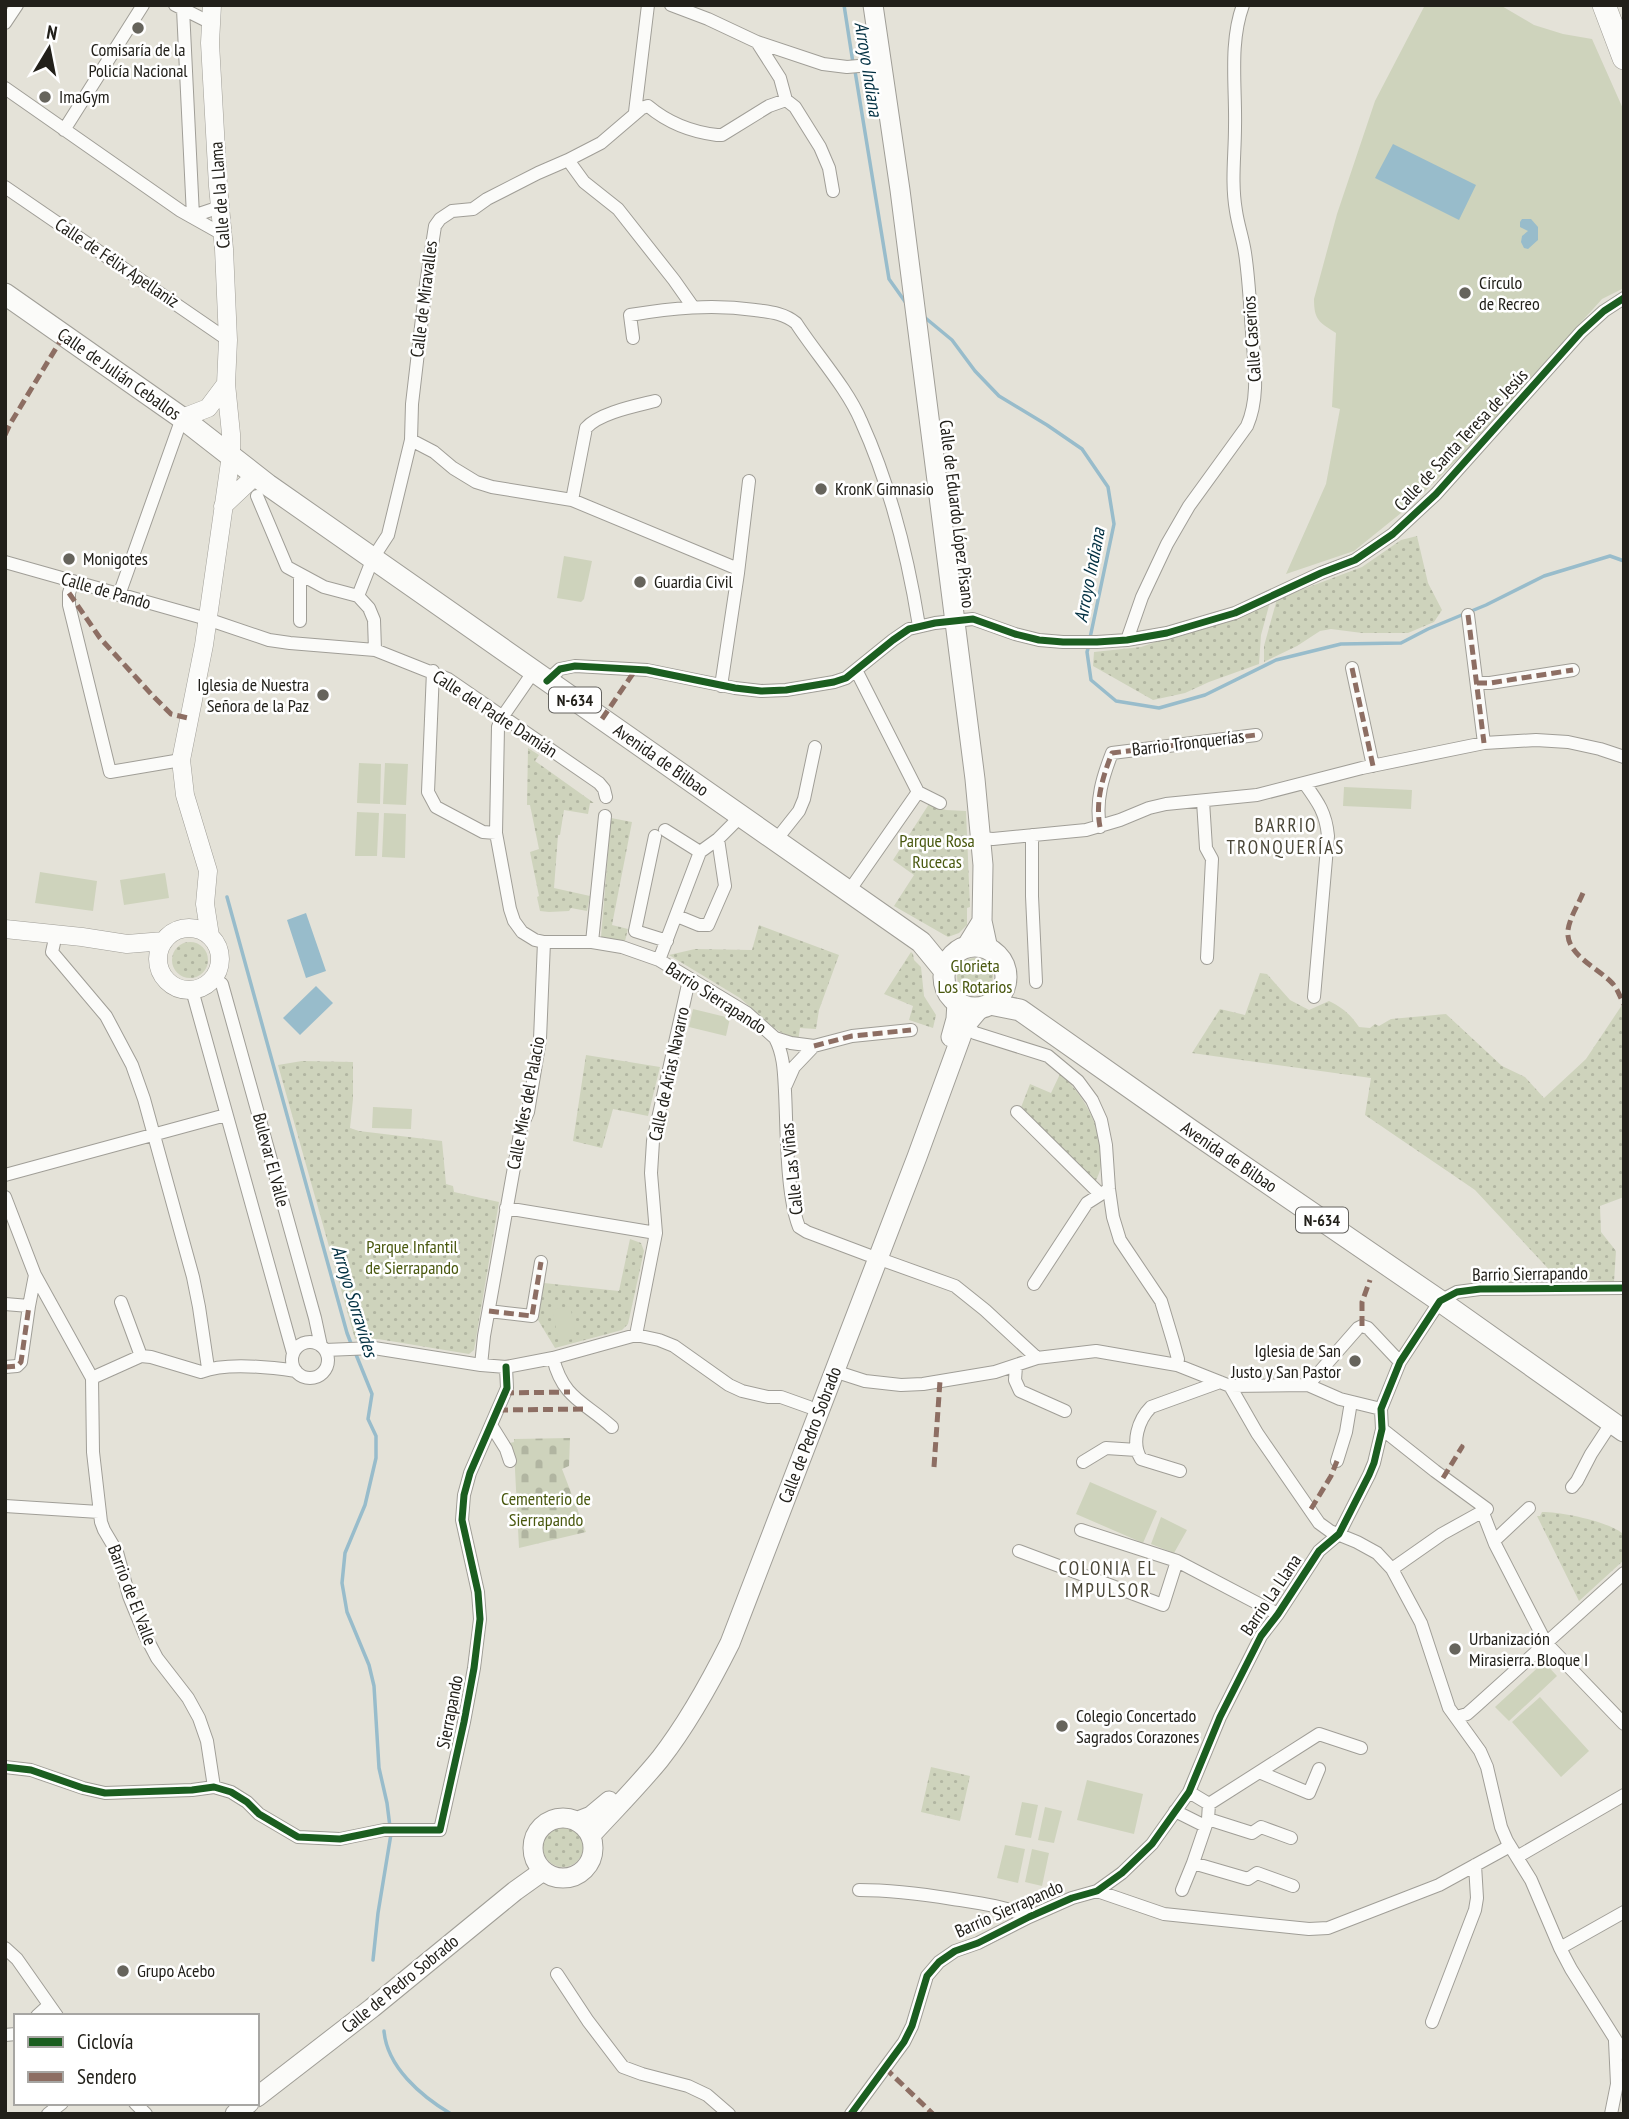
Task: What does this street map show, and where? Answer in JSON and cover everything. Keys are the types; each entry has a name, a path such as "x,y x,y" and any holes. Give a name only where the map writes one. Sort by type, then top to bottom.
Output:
{"highway":[{"path":"1604,5 1624,58"},
{"path":"1617,5 1624,23"},
{"name":"Calle de Julián Ceballos","path":"5,294 183,418 231,455"},
{"name":"Avenida de Bilbao","path":"231,455 256,485 373,558 849,891 921,942 944,970"},
{"name":"Avenida de Bilbao","path":"921,942 961,949"},
{"name":"N-634","path":"961,949 981,946 997,955 1006,974 1005,985"},
{"path":"944,970 961,949"},
{"name":"N-634","path":"944,970 946,988 957,1002 972,1008 985,1005"},
{"path":"985,1005 997,999 1005,985"},
{"name":"Avenida de Bilbao","path":"1005,985 1020,1010 1618,1427"},
{"name":"Avenida de Bilbao","path":"985,1005 1020,1010"}],"main road":[{"name":"Calle de Eduardo López Pisano","path":"873,5 872,65 900,190 981,838 984,882 982,921 988,949"},
{"name":"Calle de la Llama","path":"205,904 208,872 185,795 181,760 204,645 231,455 226,384 228,340 211,66 211,14"},
{"path":"183,418 208,408 226,384"},
{"path":"223,506 256,485"},
{"path":"191,928 205,904"},
{"path":"205,904 210,936"},
{"path":"961,949 982,921"},
{"path":"5,929 127,944 164,941 181,929 201,930 216,943 220,960 214,978 201,988 192,990 176,987 169,982 163,976 158,960 164,941"},
{"path":"127,944 158,960"},
{"name":"Calle de Pedro Sobrado","path":"584,1828 625,1800 662,1756 710,1683 730,1643 834,1371 872,1256 951,1037 957,1002"},
{"name":"Calle de Pedro Sobrado","path":"584,1828 653,1750 687,1700 722,1636 809,1407 872,1256 918,1157 965,1026 985,1005"},
{"path":"569,1818 584,1828 593,1845 593,1856 581,1872 562,1878 552,1876 540,1866 533,1853 533,1843 542,1826 550,1820 569,1818"},
{"name":"Calle de Pedro Sobrado","path":"259,2082 540,1866"},
{"name":"Calle de Pedro Sobrado","path":"259,2095 515,1891 540,1866"}],"street":[{"path":"5,23 17,5"},
{"path":"64,130 143,5"},
{"path":"671,5 757,42 815,62 846,67 872,65"},
{"name":"Calle Caserios","path":"1127,640 1142,597 1167,544 1189,506 1247,426 1253,412 1255,382 1250,303 1245,252 1233,185 1235,47 1243,5"},
{"path":"635,112 648,6"},
{"path":"179,7 211,14"},
{"name":"Calle de la Llama","path":"179,7 193,216"},
{"path":"757,42 780,78 786,100 795,107 820,147 829,168 833,191"},
{"path":"5,88 181,211 222,234"},
{"name":"Calle de Miravalles","path":"358,596 373,558 388,535 411,440 412,404 427,271 435,226 440,219 453,211 473,209 508,188 601,143 635,112 648,106 678,125 722,135 776,102 786,100"},
{"path":"568,160 584,182 618,209 693,307"},
{"name":"Calle de Félix Apellaniz","path":"5,187 228,340"},
{"path":"193,216 220,207"},
{"name":"Calle de Santa Teresa de Jesús","path":"541,676 575,666 647,670 721,686 761,691 798,689 846,678 893,640 919,626 972,619 1039,640 1079,643 1127,640 1167,633 1235,613 1377,547 1436,494 1581,332 1604,311 1624,299"},
{"path":"633,338 630,314 693,307 729,307 777,313 796,323 861,419 887,489 905,550 919,626"},
{"path":"572,500 586,428 623,410 655,401"},
{"path":"118,595 183,418"},
{"path":"411,440 434,452 476,482 572,500 738,569"},
{"path":"721,686 749,481"},
{"path":"256,485 287,567 324,587 358,596 369,608 374,620 375,650"},
{"name":"Calle de Pando","path":"5,562 207,619"},
{"path":"300,574 300,621"},
{"path":"73,581 69,605 110,772 181,760"},
{"path":"1468,615 1483,683 1484,743"},
{"name":"Calle del Padre Damián","path":"207,619 280,641 375,650 433,671 449,679 599,783 606,797"},
{"path":"1352,668 1373,766"},
{"path":"856,670 918,792 940,803"},
{"path":"1483,683 1573,670"},
{"path":"433,671 428,792 436,807 483,832 496,834"},
{"path":"541,676 503,716 498,727 496,834 513,921 528,937 544,942"},
{"name":"Barrio Tronquerías","path":"1100,827 1098,818 1101,779 1112,753 1256,735"},
{"path":"981,838 1074,832 1100,827 1166,804 1257,795 1373,766 1484,743 1536,740 1568,742 1624,757"},
{"path":"776,840 799,811 816,747"},
{"path":"1305,783 1322,807 1328,836 1314,997"},
{"path":"849,891 918,792"},
{"path":"1203,802 1206,848 1212,859 1207,958"},
{"path":"592,942 606,816"},
{"path":"700,852 718,839 741,816"},
{"name":"Barrio Sierrapando","path":"659,960 667,941 677,916 700,852 660,833 635,931 667,941"},
{"path":"1032,835 1036,982"},
{"path":"677,916 699,925 708,925 725,886 718,839"},
{"path":"56,934 52,952 98,1006 116,1032 138,1081 193,1277 208,1368"},
{"name":"Barrio Sierrapando","path":"544,942 592,942 622,947 659,960 747,1013 775,1038 791,1043 814,1046 852,1036 911,1030"},
{"name":"Calle Mies del Palacio","path":"481,1365 520,1128 528,1112 540,1039 544,942"},
{"name":"Bulevar El Valle","path":"214,978 222,984 327,1356 327,1364"},
{"name":"Calle de Arias Navarro","path":"636,1335 656,1233 651,1173 653,1141 689,980"},
{"name":"Bulevar El Valle","path":"192,990 294,1361"},
{"path":"965,1026 975,1033 1048,1056 1079,1081 1092,1100 1101,1120 1106,1145 1104,1192 1120,1240 1161,1301 1178,1359 1177,1365"},
{"name":"Calle Las Viñas","path":"775,1038 782,1056 791,1189 799,1227 872,1256"},
{"path":"785,1088 794,1068 814,1046"},
{"path":"1017,1112 1104,1192"},
{"path":"5,1175 226,1115"},
{"path":"1034,1284 1087,1203 1104,1192"},
{"name":"Barrio de El Valle","path":"5,1197 35,1275 92,1378 92,1443 99,1512 104,1530 117,1552 129,1596 145,1635 157,1658 188,1698 199,1718 207,1741 214,1787"},
{"path":"506,1208 656,1233"},
{"path":"872,1256 955,1286 1037,1358"},
{"path":"489,1311 532,1316 541,1262"},
{"path":"5,1367 17,1366 24,1353 35,1275"},
{"name":"Barrio Sierrapando","path":"1440,1301 1457,1292 1480,1289 1624,1289"},
{"path":"121,1301 141,1356"},
{"path":"1180,1471 1141,1459 1137,1450 1137,1433 1144,1413 1151,1407 1225,1384 1308,1385 1340,1399 1381,1409 1400,1362 1440,1301"},
{"path":"5,1304 29,1307"},
{"path":"1308,1385 1362,1326 1368,1328 1400,1362"},
{"path":"342,1350 327,1364 322,1373 314,1378 304,1377 294,1361 297,1348 305,1343 315,1343 323,1348 365,1348 506,1367 553,1358 636,1335 674,1346 729,1385 742,1391 781,1397 809,1407"},
{"path":"834,1371 865,1381 901,1385 923,1384 981,1375 1037,1358 1096,1351 1177,1365 1225,1384 1270,1454 1319,1522 1330,1531 1377,1553 1392,1569 1420,1623 1449,1707 1480,1751 1487,1767 1492,1779 1501,1827 1531,1880 1559,1948 1624,2053"},
{"path":"92,1378 141,1356 201,1372 208,1368 237,1366 271,1369 294,1361"},
{"path":"553,1358 560,1381 587,1409 612,1427"},
{"path":"1016,1366 1016,1380 1020,1391 1065,1411"},
{"name":"Sierrapando","path":"214,1787 232,1792 259,1814 298,1837 340,1839 384,1830 440,1830 454,1774 474,1668 480,1619 478,1592 463,1520 464,1495 470,1473 507,1388 506,1367"},
{"path":"1337,1461 1351,1402"},
{"name":"Barrio La Llana","path":"1220,1717 1261,1636 1319,1551 1339,1534 1374,1463 1382,1429 1381,1409"},
{"path":"491,1426 506,1448 510,1461"},
{"name":"Avenida de Bilbao","path":"1572,1487 1591,1454 1618,1427"},
{"path":"1382,1429 1485,1511 1494,1541 1546,1643 1624,1724"},
{"path":"1083,1462 1106,1448 1137,1450"},
{"path":"5,1506 99,1512"},
{"path":"1494,1541 1529,1508"},
{"path":"1392,1569 1442,1534 1485,1511"},
{"name":"Barrio La Llana","path":"1081,1530 1177,1560 1278,1614"},
{"path":"1019,1551 1163,1605 1177,1560"},
{"path":"1457,1717 1467,1714 1624,1573"},
{"name":"Barrio Sierrapando","path":"851,2114 904,2042 912,2026 927,1976 939,1962 955,1951 978,1943 1028,1917 1072,1898 1097,1891 1122,1873 1152,1844 1189,1792 1220,1717"},
{"path":"1209,1804 1319,1734 1361,1748"},
{"path":"5,1768 31,1770 105,1793 214,1787"},
{"path":"1259,1772 1309,1793 1319,1769"},
{"path":"1189,1792 1209,1804"},
{"path":"1097,1891 1164,1914 1187,1918 1328,1928 1439,1885 1475,1864 1513,1851 1624,1795"},
{"path":"1182,1890 1207,1822 1209,1804"},
{"path":"1175,1811 1252,1833 1261,1827 1291,1838"},
{"path":"1193,1863 1248,1879 1257,1874 1293,1886"},
{"path":"1432,2022 1475,1910 1475,1864"},
{"name":"Barrio Sierrapando","path":"859,1890 894,1890 991,1905 1028,1917"},
{"path":"1559,1948 1624,1912"},
{"path":"5,1948 17,1959 53,2011"},
{"path":"557,1974 623,2067 688,2086 707,2095 729,2114"},
{"path":"1612,2111 1618,2072 1615,2041"},
{"path":"1612,2111 1623,2096"}],"green space":[{"name":"Círculo de Recreo","path":"1425,5 1500,5 1534,25 1592,39 1624,111 1624,288 1602,299 1464,453 1411,505 1354,551 1286,574 1326,484 1340,409 1332,407 1336,333 1319,320 1314,299 1337,214 1375,101"},
{"path":"1417,536 1428,583 1442,610 1434,622 1408,633 1362,633 1331,629 1320,631 1264,662 1264,646 1277,599 1362,567 1401,540"},
{"path":"564,556 592,561 584,599 581,602 557,598"},
{"path":"1270,602 1261,635 1259,664 1185,693 1153,700 1093,666 1094,652 1141,647"},
{"path":"528,748 539,755 535,761 594,803 590,803 588,814 564,810 558,835 554,888 590,896 587,911 571,908 569,911 540,911 530,852 539,849 530,805 527,805"},
{"path":"359,763 381,764 380,804 357,803"},
{"path":"385,763 408,764 406,805 383,804"},
{"path":"1344,787 1412,790 1411,809 1343,806"},
{"name":"Parque Rosa Rucecas","path":"929,804 946,810 966,811 970,907 967,908 967,925 959,933 948,937 894,906 914,875 893,860"},
{"path":"357,812 379,813 377,856 355,856"},
{"path":"384,813 406,814 405,858 382,857"},
{"path":"611,818 632,822 612,925 628,929 625,941 601,937"},
{"path":"40,872 97,881 93,911 35,903"},
{"path":"165,873 169,898 124,905 120,880"},
{"path":"759,925 839,955 819,1010 816,1029 800,1028 798,1042 774,1028 740,998 669,955 695,949 752,950"},
{"path":"190,942 203,947 208,960 203,973 190,978 177,973 172,960 177,947"},
{"path":"911,952 921,967 924,996 936,1015 933,1028 909,1020 913,1006 884,994"},
{"name":"Glorieta Los Rotarios","path":"975,958 988,963 993,976 988,989 975,994 962,989 957,976 962,963"},
{"path":"1260,973 1267,974 1290,1000 1309,1010 1329,1001 1346,1012 1359,1027 1370,1028 1375,1024 1379,1026 1391,1019 1446,1014 1502,1066 1525,1077 1544,1098 1586,1059 1622,1005 1624,1197 1600,1206 1601,1232 1616,1251 1614,1282 1556,1277 1475,1190 1365,1115 1371,1078 1192,1053 1220,1009 1245,1015"},
{"path":"693,1009 730,1018 726,1036 689,1027"},
{"path":"586,1055 660,1067 648,1116 613,1109 602,1148 573,1141"},
{"name":"Parque Infantil de Sierrapando","path":"302,1061 353,1062 350,1128 442,1141 446,1184 453,1186 454,1192 499,1202 474,1350 469,1354 378,1339 355,1339 278,1065"},
{"path":"1060,1074 1088,1109 1100,1139 1102,1154 1095,1182 1020,1110 1030,1084 1051,1093"},
{"path":"373,1107 412,1109 411,1129 372,1128"},
{"path":"630,1239 641,1243 644,1251 628,1324 622,1330 555,1348 538,1320 544,1283 619,1291"},
{"path":"570,1306 577,1338 559,1342 552,1310"},
{"name":"Cementerio de Sierrapando","path":"570,1438 569,1466 562,1469 586,1532 519,1548 514,1450 511,1450 510,1443 514,1442 514,1439"},
{"path":"1090,1482 1157,1511 1143,1543 1076,1514"},
{"path":"1542,1512 1584,1518 1622,1533 1624,1560 1579,1601 1537,1516"},
{"path":"1161,1517 1187,1530 1174,1553 1151,1544"},
{"path":"1544,1662 1557,1676 1509,1721 1495,1707"},
{"path":"1540,1697 1589,1751 1561,1777 1512,1722"},
{"path":"931,1767 970,1776 960,1821 921,1812"},
{"path":"1087,1780 1143,1794 1134,1834 1077,1820"},
{"path":"1022,1802 1038,1805 1031,1838 1015,1835"},
{"path":"1045,1807 1062,1811 1054,1843 1038,1840"},
{"path":"563,1827 577,1833 583,1847 577,1861 563,1867 549,1861 543,1847 549,1833"},
{"path":"1005,1845 1025,1849 1018,1883 997,1878"},
{"path":"1032,1849 1049,1853 1042,1886 1025,1882"}],"water":[{"path":"1393,144 1476,185 1459,220 1375,178"},
{"path":"1522,219 1531,219 1538,227 1538,240 1528,249 1524,248 1521,242 1522,236 1528,231 1520,227"},
{"path":"306,913 326,971 306,978 287,920"},
{"path":"316,986 333,1003 300,1035 283,1018"}],"waterway":[{"name":"Arroyo Indiana","path":"844,5 853,63"},
{"name":"Arroyo Indiana","path":"855,71 889,279 906,303"},
{"name":"Arroyo Indiana","path":"923,316 952,340 975,371 999,396 1082,449 1108,487 1114,524 1090,638"},
{"name":"Arroyo Indiana","path":"1089,645 1087,652 1091,680 1116,701 1159,708 1205,695 1276,660 1341,644 1401,643 1544,576 1610,556 1624,561"},
{"name":"Arroyo Sorravides","path":"227,897 352,1346"},
{"name":"Arroyo Sorravides","path":"355,1352 372,1394 368,1419 376,1436 376,1458 365,1505 345,1553 342,1583 347,1612 369,1665 374,1686 379,1768 390,1827"},
{"name":"Arroyo Sorravides","path":"373,1960 391,1834"},
{"name":"Arroyo Sorravides","path":"384,2031 392,2057 407,2079 428,2099 451,2114"}],"marked path":[{"path":"5,435 64,335"},
{"path":"69,593 100,638 153,696 171,714 188,718"},
{"path":"1468,615 1484,743"},
{"path":"1352,668 1373,766"},
{"path":"602,719 636,669"},
{"path":"1477,683 1573,670"},
{"path":"1100,827 1099,798 1112,753 1256,735"},
{"path":"1583,893 1570,920 1568,939 1577,954 1613,984 1624,1004"},
{"path":"814,1046 852,1036 911,1030"},
{"path":"489,1311 532,1316 541,1262"},
{"path":"1362,1326 1362,1302 1370,1280"},
{"path":"5,1367 17,1366 21,1362 29,1306"},
{"path":"934,1467 940,1381"},
{"path":"504,1393 570,1392"},
{"path":"498,1410 587,1409"},
{"path":"1443,1478 1462,1447 1460,1446"},
{"path":"1311,1509 1337,1461"},
{"path":"885,2068 933,2114"}],"cycle path":[{"path":"547,681 560,669 575,666 647,670 735,688 786,690 846,678 909,629 935,623 973,619 1039,640 1097,642 1167,633 1235,613 1355,560 1393,534 1436,494 1581,332 1604,311 1624,298"},
{"path":"851,2114 904,2042 912,2026 927,1976 939,1962 955,1951 978,1943 1029,1917 1072,1898 1097,1891 1122,1873 1152,1844 1189,1792 1220,1717 1261,1636 1319,1551 1339,1534 1374,1463 1382,1429 1381,1409 1400,1362 1440,1301 1457,1292 1480,1289 1624,1288"},
{"path":"5,1767 31,1770 105,1793 214,1787 231,1792 259,1814 298,1837 340,1839 384,1830 440,1830 464,1722 480,1619 478,1592 462,1520 464,1495 470,1473 507,1388 506,1367"}],"place":[{"name":"Comisaría de la Policía Nacional","path":"138,28"},
{"name":"ImaGym","path":"45,97"},
{"name":"Círculo de Recreo","path":"1465,293"},
{"name":"KronK Gimnasio","path":"821,489"},
{"name":"Monigotes","path":"69,559"},
{"name":"Guardia Civil","path":"640,582"},
{"name":"Iglesia de Nuestra Señora de la Paz","path":"323,695"},
{"name":"Iglesia de San Justo y San Pastor","path":"1355,1361"},
{"name":"Urbanización Mirasierra. Bloque I","path":"1455,1649"},
{"name":"Colegio Concertado Sagrados Corazones","path":"1062,1726"},
{"name":"Grupo Acebo","path":"123,1971"}],"district":[{"name":"BARRIO TRONQUERÍAS","path":"1286,836"},
{"name":"COLONIA EL IMPULSOR","path":"1108,1579"}]}
